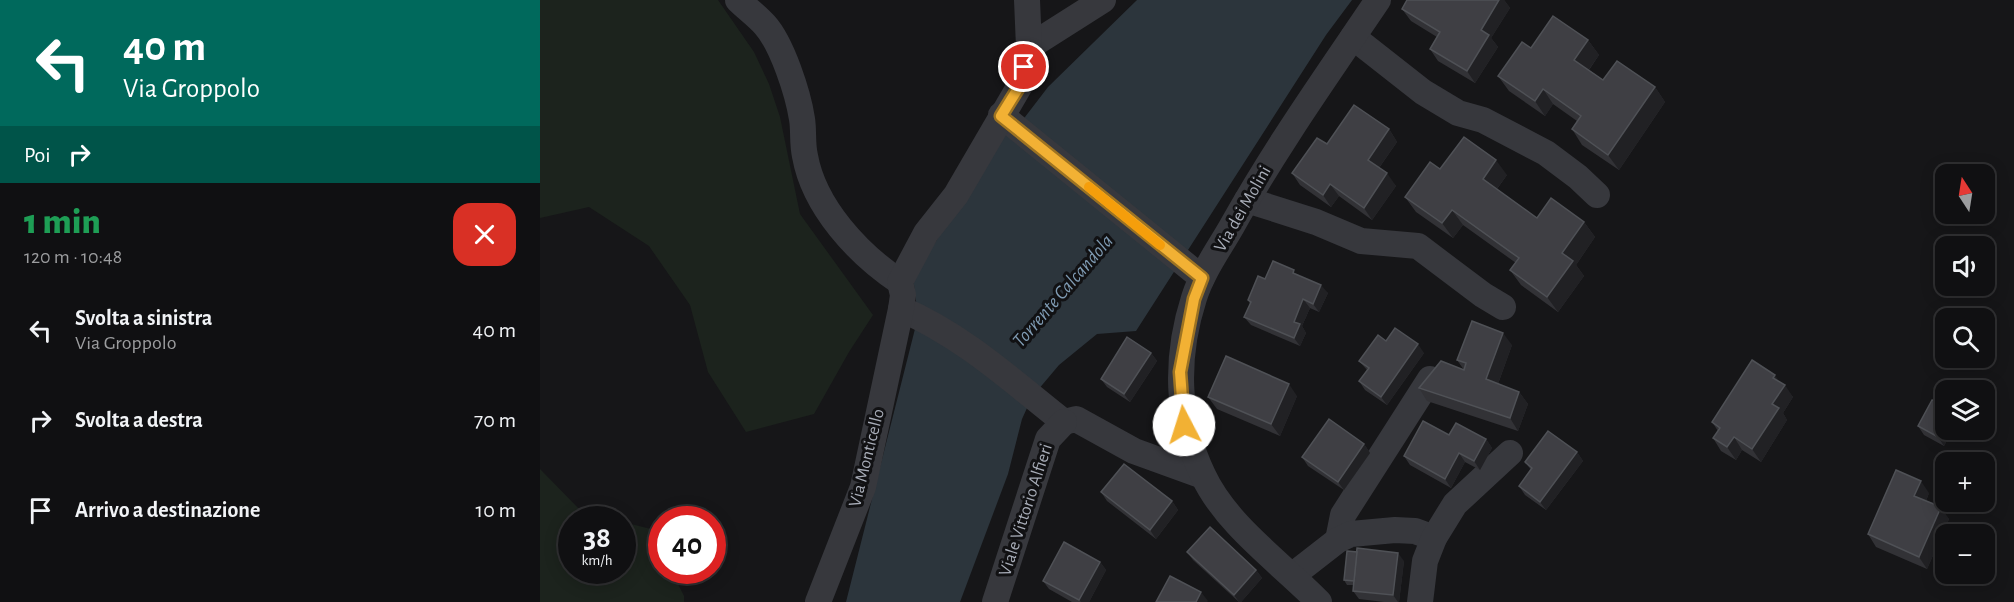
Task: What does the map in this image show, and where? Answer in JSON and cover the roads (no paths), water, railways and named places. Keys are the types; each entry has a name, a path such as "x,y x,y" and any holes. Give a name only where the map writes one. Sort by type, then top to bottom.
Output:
{"street":[{"path":"738,0 764,24 776,39 785,59 802,118 805,156 813,182 831,217 849,239 884,272 900,282 926,233 956,195 1007,120 1019,87 1029,47 1028,6"},
{"path":"1029,47 1103,0"},
{"name":"Via dei Molini","path":"1319,602 1221,505 1203,476 1184,425 1180,372 1194,299 1194,272 1247,200 1308,101 1378,0"},
{"path":"1353,37 1423,92 1458,113 1483,120 1546,153 1578,177 1597,195"},
{"path":"1007,120 1194,272"},
{"path":"1247,200 1316,222 1361,241 1418,246 1483,296 1503,307"},
{"name":"Via Monticello","path":"818,602 863,487 903,295 900,282"},
{"path":"900,309 918,317 974,351 1064,422 1076,419 1134,451 1203,476"},
{"path":"1338,540 1343,515 1430,379"},
{"name":"Viale Vittorio Alfieri","path":"995,602 1048,439 1064,422"},
{"path":"1420,602 1425,561 1434,538 1455,504 1510,453"},
{"path":"1293,575 1338,540 1351,534 1395,530 1415,531 1434,538"}],"water":[{"name":"Torrente Calcandola","path":"1137,0 1352,0 1326,35 1136,331 1097,334 1059,365 1032,397 1022,419 1008,474 960,602 846,602 918,317 913,277 1007,130 1015,130 1048,87"}]}
